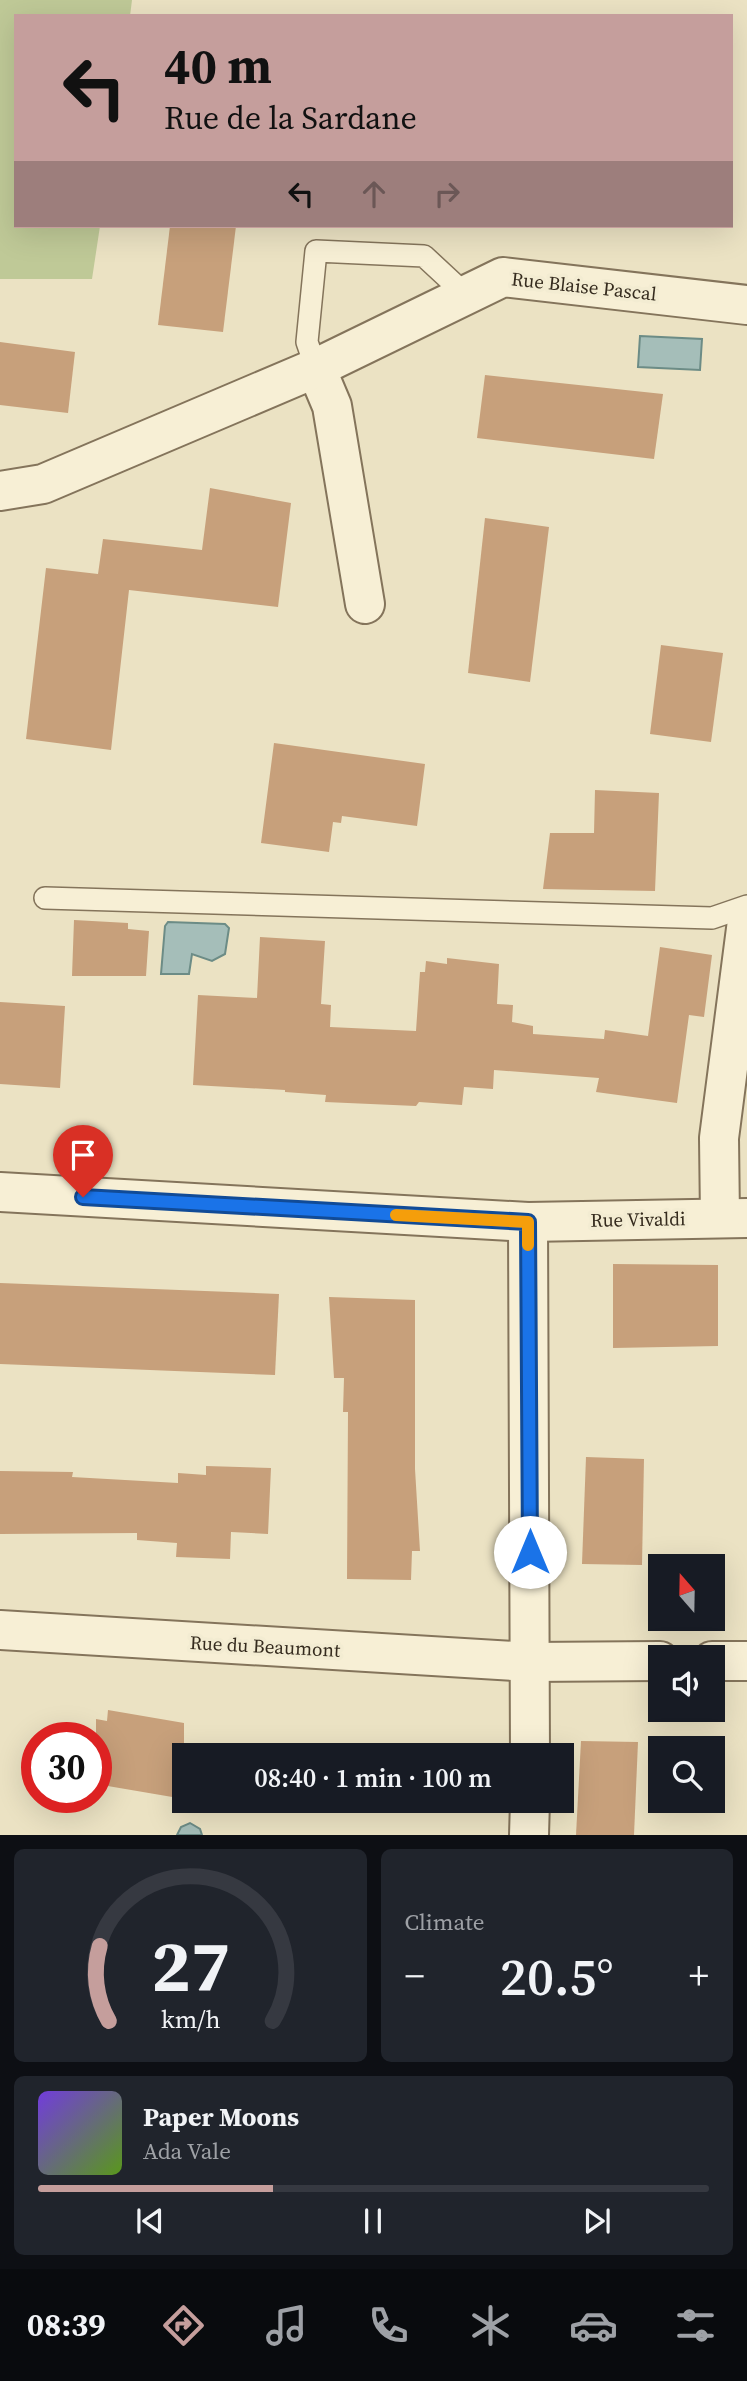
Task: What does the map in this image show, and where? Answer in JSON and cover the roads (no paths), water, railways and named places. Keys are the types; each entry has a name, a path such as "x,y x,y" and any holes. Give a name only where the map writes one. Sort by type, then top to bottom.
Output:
{"street":[{"name":"Rue Blaise Pascal","path":"0,491 43,484 316,368 503,277 747,304"},
{"path":"316,368 332,407 365,604"},
{"path":"734,1218 719,1138 747,921"},
{"name":"Rue Vivaldi","path":"0,1192 528,1222 734,1218"},
{"path":"528,1222 530,1743"},
{"name":"Rue du Beaumont","path":"0,1630 531,1662 648,1661"},
{"path":"725,1661 747,1661"},
{"path":"529,1835 530,1813"}],"lane":[{"path":"316,368 307,342 316,251 424,256 466,295"},
{"path":"46,898 712,918 747,906"}],"water":[{"path":"640,336 702,339 700,370 638,367"},
{"path":"168,922 225,924 229,928 225,954 212,961 192,954 189,974 161,974 165,926"},
{"path":"190,1823 200,1829 202,1835 177,1835 181,1827"}]}
